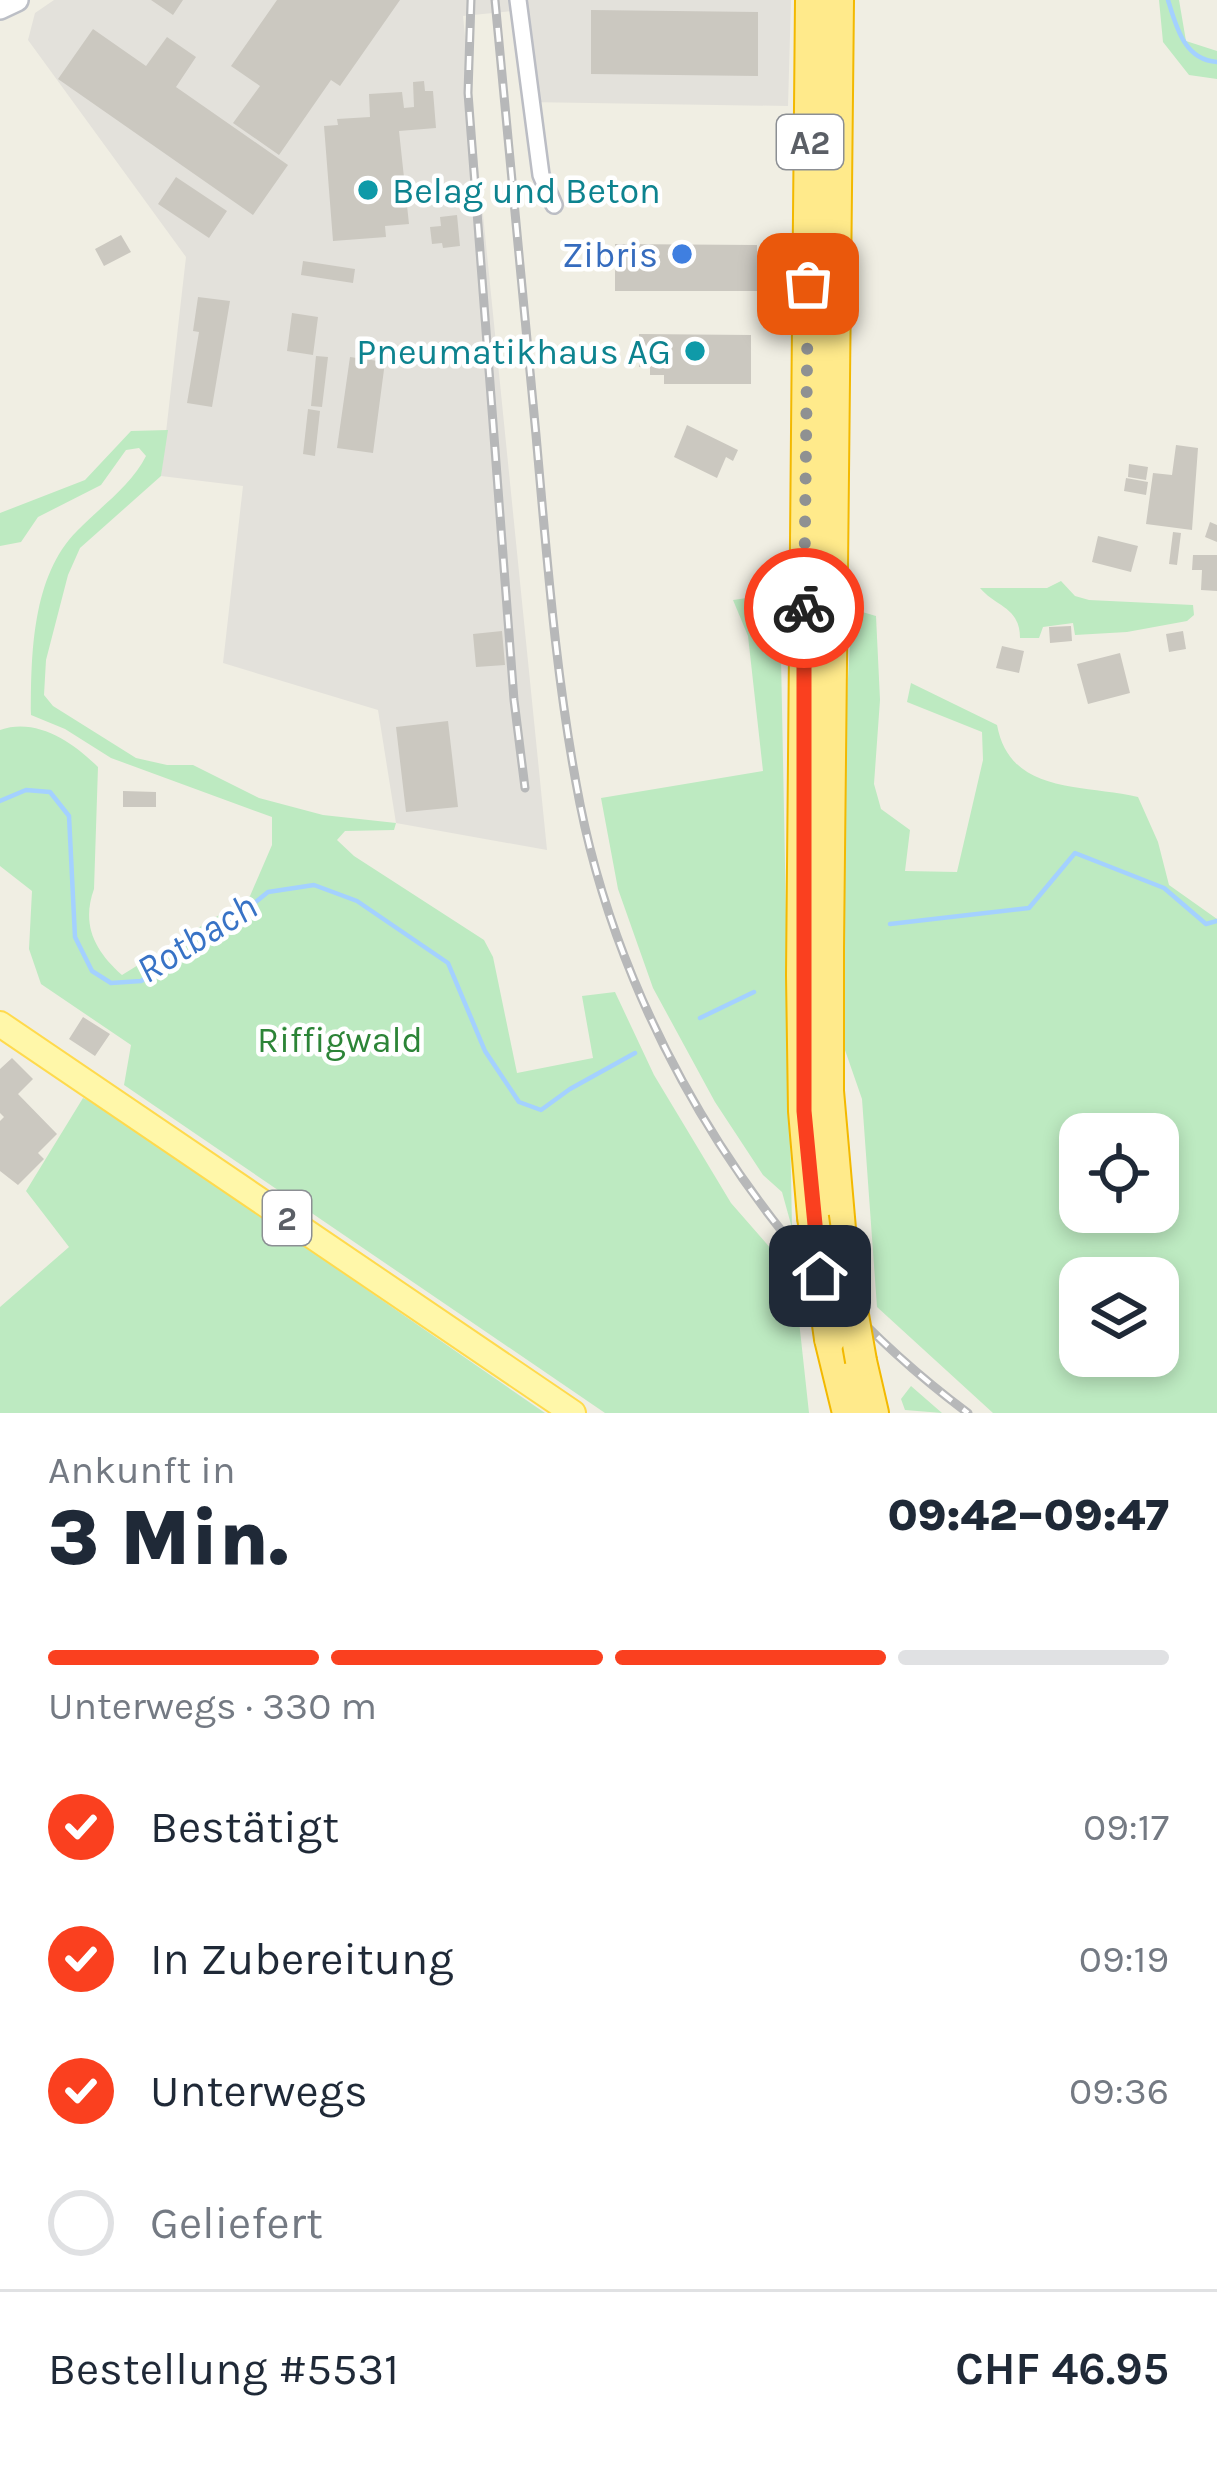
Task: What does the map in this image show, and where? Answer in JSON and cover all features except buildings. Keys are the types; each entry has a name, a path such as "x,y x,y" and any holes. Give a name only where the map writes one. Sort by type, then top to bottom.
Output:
{"highway":[{"name":"A2","path":"811,0 816,822 813,1216 830,1339 848,1413"},
{"name":"A2","path":"816,822 838,0"},
{"name":"A2","path":"816,1091 873,1413"}],"main road":[{"path":"0,8 17,0"},
{"name":"2","path":"0,1024 573,1413"}],"street":[{"path":"518,0 541,175 554,205"}],"shaded area":[{"path":"54,0 791,0 788,106 526,102 513,11 463,16 547,850 396,823 378,710 223,663 243,486 161,476 186,257 28,40 35,13"}],"green space":[{"path":"1159,0 1179,0 1186,41 1217,51 1217,79 1189,75 1163,42"},
{"name":"Riffigwald","path":"168,430 161,476 80,548 68,575 46,660 44,695 53,706 136,758 193,765 259,798 323,815 396,823 394,830 345,831 337,840 354,856 484,940 493,957 517,1073 593,1058 582,996 615,992 654,1075 731,1203 794,1275 809,1413 605,1413 124,1085 131,1045 41,984 29,949 32,891 0,866 0,730 40,729 98,767 90,926 104,957 122,975 250,896 272,845 272,817 111,758 65,729 31,715 37,617 51,570 77,531 124,487 146,456 139,448 126,450 101,485 38,517 21,542 0,546 0,513 85,480 131,431"},
{"path":"1061,581 1075,596 1089,600 1193,605 1194,615 1187,621 1127,632 1075,635 1073,623 1043,627 1039,638 1020,638 1012,614 980,588 1047,588"},
{"path":"768,595 780,604 792,1228 782,1192 763,1175 715,1102 653,988 618,889 601,798 763,771 748,636 733,600"},
{"path":"852,609 876,616 880,700 874,784 881,809 910,830 905,871 957,872 983,760 982,732 907,702 911,683 997,725 1004,748 1033,775 1072,787 1138,797 1158,842 1169,885 1217,919 1217,1413 993,1413 877,1307 862,1099 838,1030 840,818"},
{"path":"83,1098 103,1107 545,1413 0,1413 0,1307 69,1247 26,1191"},
{"path":"911,1386 942,1413 905,1410 901,1399"}],"waterway":[{"path":"1168,0 1189,48 1217,62"},
{"name":"Rotbach","path":"0,801 26,790 50,792 69,816 75,937 92,971 111,983 141,981 205,943 268,892 314,885 357,901 448,963 485,1051 519,1102 541,1110 635,1053"},
{"name":"Rotbach","path":"890,924 1029,908 1075,853 1164,888 1206,924 1217,921"},
{"name":"Rotbach","path":"700,1018 754,992"}],"railway":[{"path":"471,0 468,93 514,700 525,788"},
{"path":"495,0 558,666 580,804 602,892 633,979 673,1063 719,1143 773,1220 833,1291 898,1355 968,1413"}],"way so far":[{"path":"804,608 808,284"}],"place":[{"name":"Belag und Beton","path":"368,190"},
{"name":"Zibris","path":"682,254"},
{"name":"Pneumatikhaus AG","path":"695,351"}],"route":[{"path":"804,608 804,1111 820,1276"}]}
